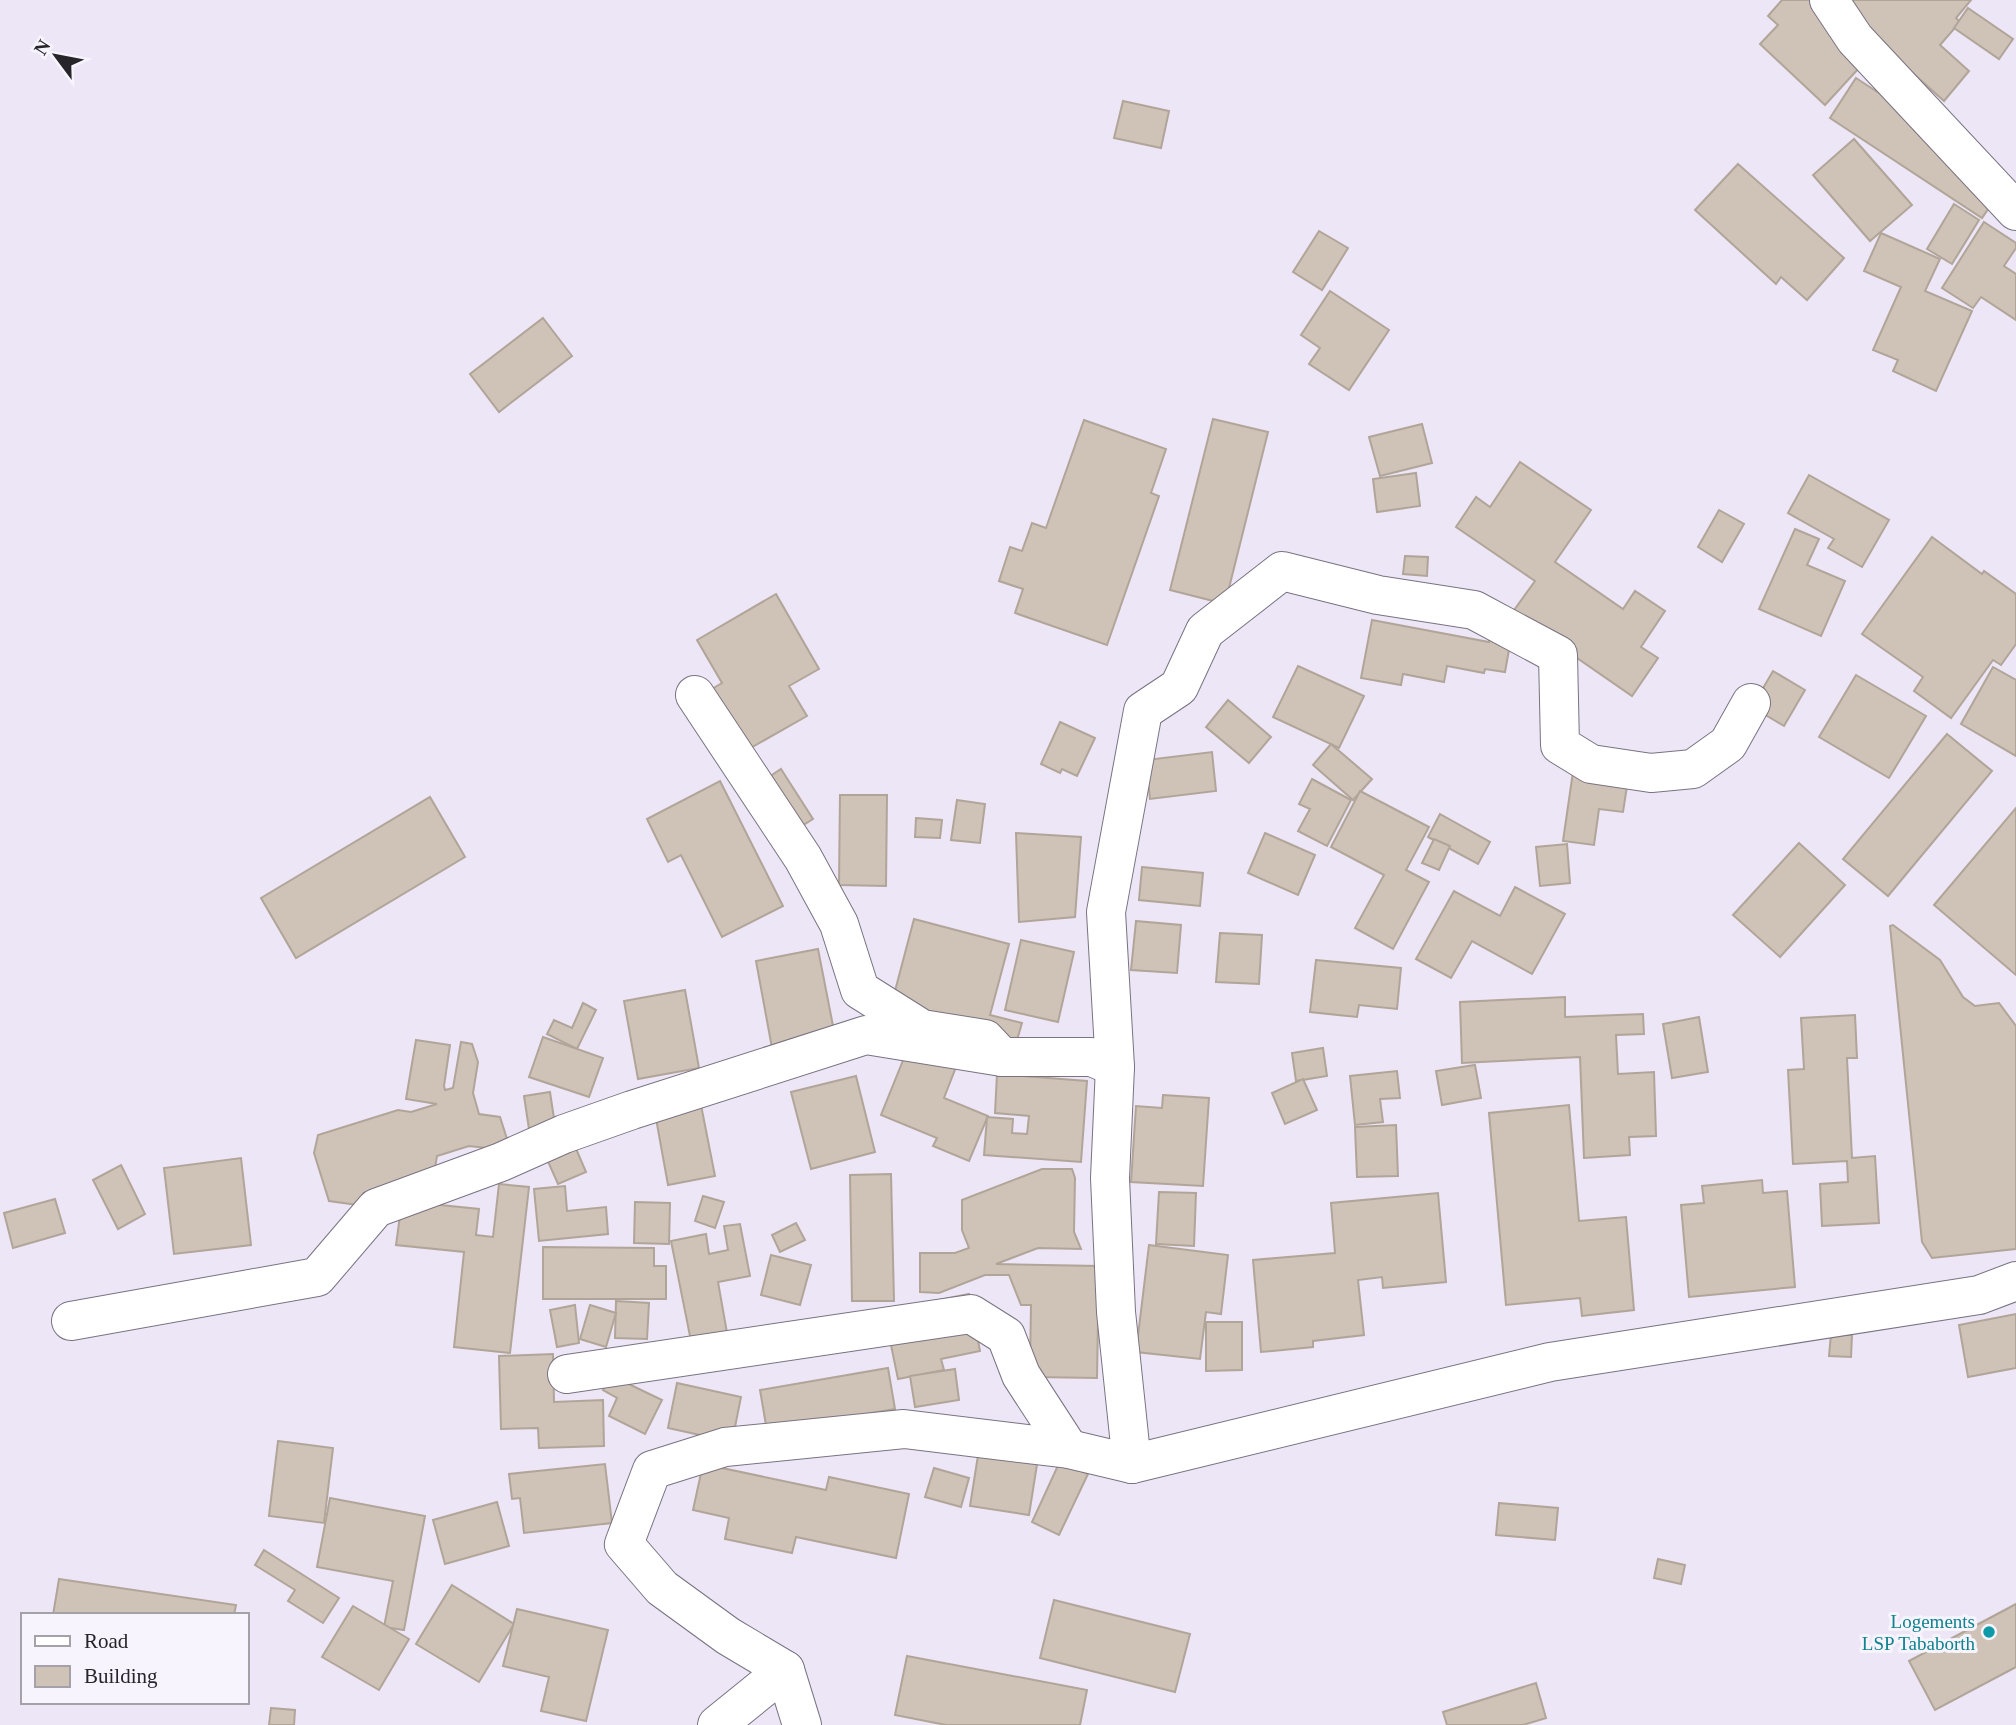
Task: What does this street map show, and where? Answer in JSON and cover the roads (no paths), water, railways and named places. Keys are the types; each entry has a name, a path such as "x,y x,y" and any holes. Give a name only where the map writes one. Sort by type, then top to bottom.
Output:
{"street":[{"path":"1829,0 1855,38 2016,211"},
{"path":"1132,1464 1116,1312 1110,1178 1115,1067 1106,912 1143,710 1179,687 1205,631 1282,571 1378,595 1474,610 1558,655 1560,745 1591,764 1651,773 1693,769 1728,744 1751,703"},
{"path":"695,695 803,858 839,924 860,990 922,1028 985,1039 1002,1056"},
{"path":"71,1321 317,1277 376,1208 501,1162 564,1133 866,1035 1002,1056 1092,1057 1115,1067"},
{"path":"802,1725 786,1670 728,1636 662,1588 624,1544 652,1470 725,1447 904,1429 1069,1448 1132,1464 1550,1362 1979,1295 2016,1281"},
{"path":"567,1374 971,1314 1006,1336 1021,1375 1069,1448"},
{"path":"717,1725 786,1670"}],"place":[{"name":"Logements LSP Tababorth","path":"1989,1632"}]}
